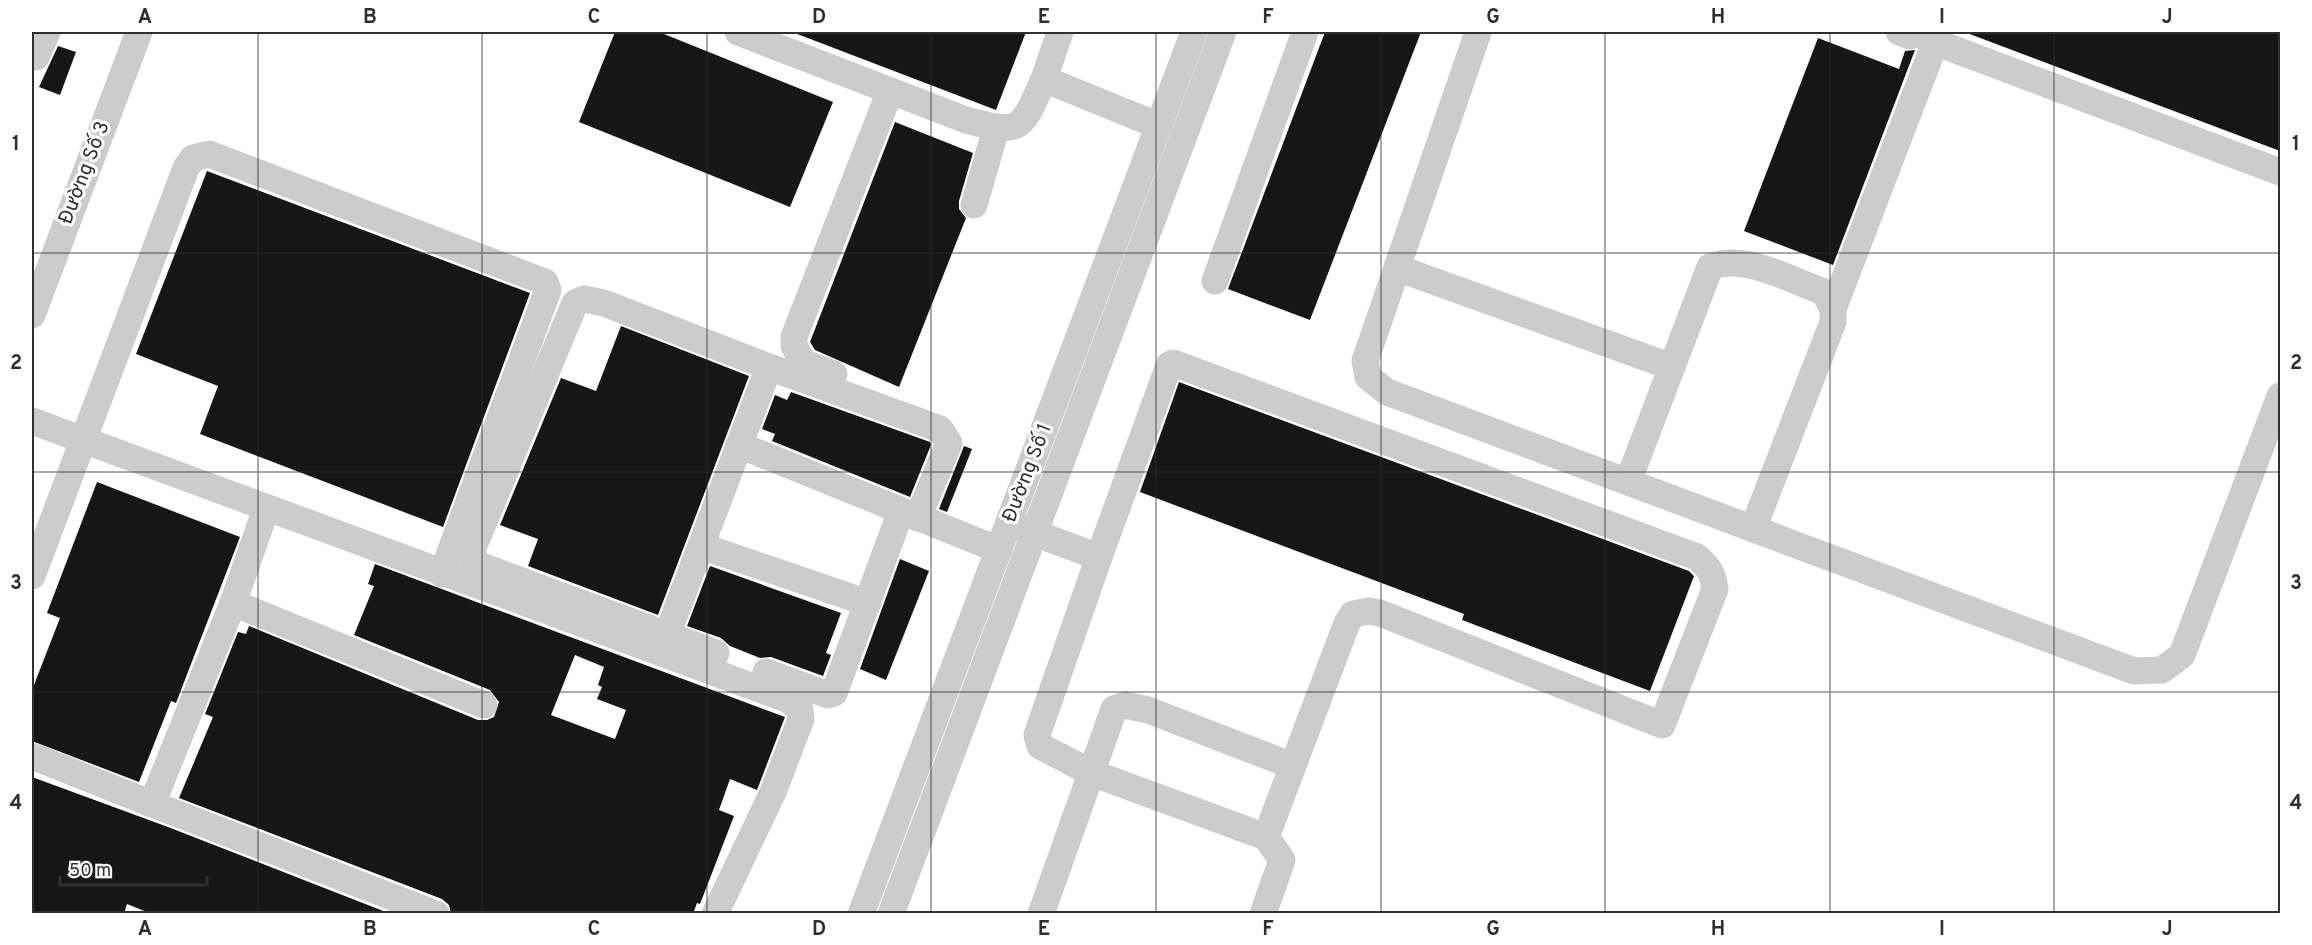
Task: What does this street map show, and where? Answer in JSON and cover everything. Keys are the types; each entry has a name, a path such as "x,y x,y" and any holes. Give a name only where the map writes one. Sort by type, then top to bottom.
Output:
{"street":[{"path":"36,57 47,32"},
{"name":"Đường Số 3","path":"32,315 139,32"},
{"path":"738,32 996,129 1014,128 1024,122 1044,79 1059,32"},
{"name":"Đường Số 1","path":"891,914 1021,527 1159,126 1194,32"},
{"name":"Đường Số 1","path":"861,914 999,550 1021,527 1223,32"},
{"path":"1215,281 1305,32"},
{"path":"1478,32 1365,361 1368,377 1387,392 2134,671 2162,670 2182,655 2280,396"},
{"path":"1753,529 1833,321 1833,309 1918,37 2280,172"},
{"path":"1044,79 1159,126"},
{"path":"889,393 804,363 794,346 794,338 890,91"},
{"path":"974,204 996,129"},
{"path":"32,576 186,168 193,158 209,154 545,282 548,290 442,574"},
{"path":"1628,482 1710,267 1724,261 1744,263 1824,292 1833,309"},
{"path":"1397,268 1672,368"},
{"path":"584,299 604,303 769,367 940,429 946,434 949,443 910,515 868,603 838,688 828,695 479,565 473,559 472,548 575,303 584,299"},
{"path":"1263,914 1282,860 1266,837 1092,773 1040,746 1037,735 1169,364 1173,363 1697,557 1707,565 1713,575 1715,589 1662,724 1380,613 1369,611 1353,614 1347,623 1266,837"},
{"path":"667,635 769,367"},
{"path":"32,421 789,700 800,710 801,719 773,792 715,914"},
{"path":"739,445 999,550"},
{"path":"152,804 232,603 266,509"},
{"path":"1021,527 1099,557"},
{"path":"701,546 868,603"},
{"path":"232,603 484,705"},
{"path":"1041,914 1114,709 1125,705 1148,710 1293,765"},
{"path":"32,756 436,914"}],"building":[{"path":"615,32 659,32 833,102 790,207 579,122"},
{"path":"792,32 1026,32 996,110"},
{"path":"1325,32 1421,32 1310,320 1228,289"},
{"path":"2280,32 2280,151 1967,33"},
{"path":"1818,38 1899,69 1905,51 1915,50 1833,265 1744,231"},
{"path":"58,46 76,52 60,95 39,87"},
{"path":"895,122 973,153 959,201 959,209 966,218 899,387 815,350 810,342"},
{"path":"207,171 530,293 443,527 200,434 218,386 136,354"},
{"path":"621,326 749,376 658,615 528,566 538,539 500,525 561,378 596,391"},
{"path":"1179,382 1689,571 1694,576 1650,691 1462,620 1464,614 1140,492"},
{"path":"791,392 930,442 931,445 910,497 772,441 775,434 762,429 775,395 787,400"},
{"path":"964,446 972,449 947,512 939,509"},
{"path":"97,482 240,537 176,703 171,701 139,782 32,741 32,690 60,618 47,613"},
{"path":"900,559 929,571 886,680 860,669"},
{"path":"375,564 785,717 757,790 730,779 719,810 734,816 700,904 697,903 693,914 451,914 449,905 442,899 179,798 213,717 205,714 238,632 246,634 249,626 478,720 494,717 499,702 490,690 354,635 374,586 368,584","holes":["575,655 604,667 598,685 602,687 597,699 626,710 615,739 551,715"]},
{"path":"710,566 841,613 826,653 831,655 823,676 771,657 760,658 730,646 721,638 687,626"},
{"path":"32,777 391,914 152,914 127,904 124,914 32,914"}]}
